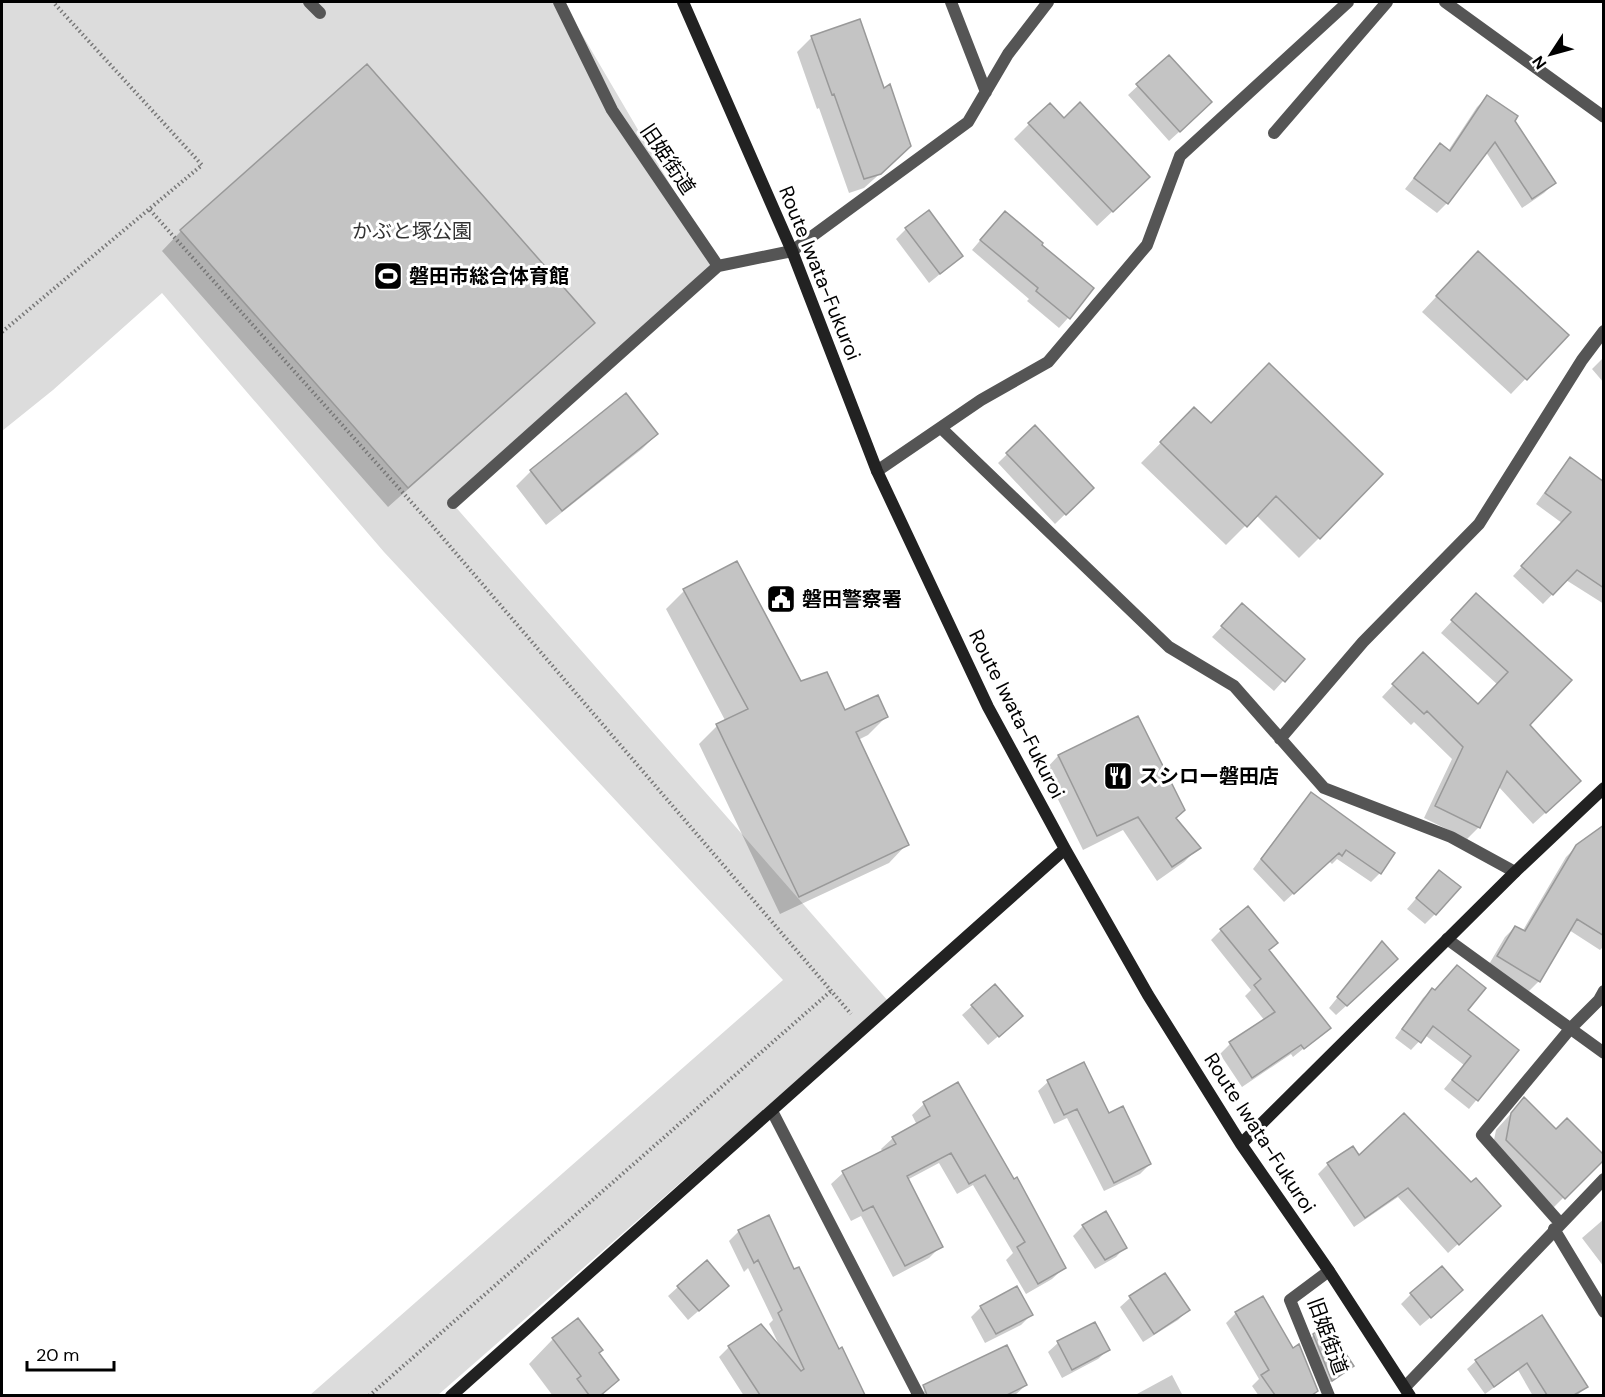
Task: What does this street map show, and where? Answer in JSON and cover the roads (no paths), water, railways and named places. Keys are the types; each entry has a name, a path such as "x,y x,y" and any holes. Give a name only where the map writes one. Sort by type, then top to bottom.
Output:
{"main road":[{"name":"Route Iwata-Fukuroi","path":"683,2 792,251 877,471 988,707 1148,995 1241,1144 1408,1391"},
{"path":"1241,1144 1515,872 1604,788"},
{"path":"451,1395 1065,849"}],"street":[{"path":"309,2 320,14"},
{"name":"旧姫街道","path":"559,2 612,110 718,266"},
{"path":"951,2 986,92"},
{"path":"453,503 718,266 792,251 968,122 1008,54 1047,2"},
{"path":"877,471 981,400 1048,362 1147,245 1180,156 1348,2"},
{"path":"1274,133 1387,2"},
{"path":"1445,2 1604,117"},
{"path":"1280,739 1363,642 1479,524 1582,360 1604,331"},
{"path":"941,428 1169,647 1234,686 1324,788 1451,837 1515,872"},
{"path":"1447,939 1604,1053"},
{"path":"1604,991 1599,1000 1570,1029 1482,1135 1557,1226 1604,1312"},
{"path":"772,1111 919,1395"},
{"path":"1408,1391 1557,1226 1604,1179"},
{"name":"旧姫街道","path":"1329,1271 1290,1300 1329,1395"}],"place":[{"name":"磐田市総合体育館","path":"388,276"},
{"name":"磐田警察署","path":"781,599"},
{"name":"スシロー磐田店","path":"1118,776"}],"park label":[{"name":"かぶと塚公園","path":"412,231"}]}
